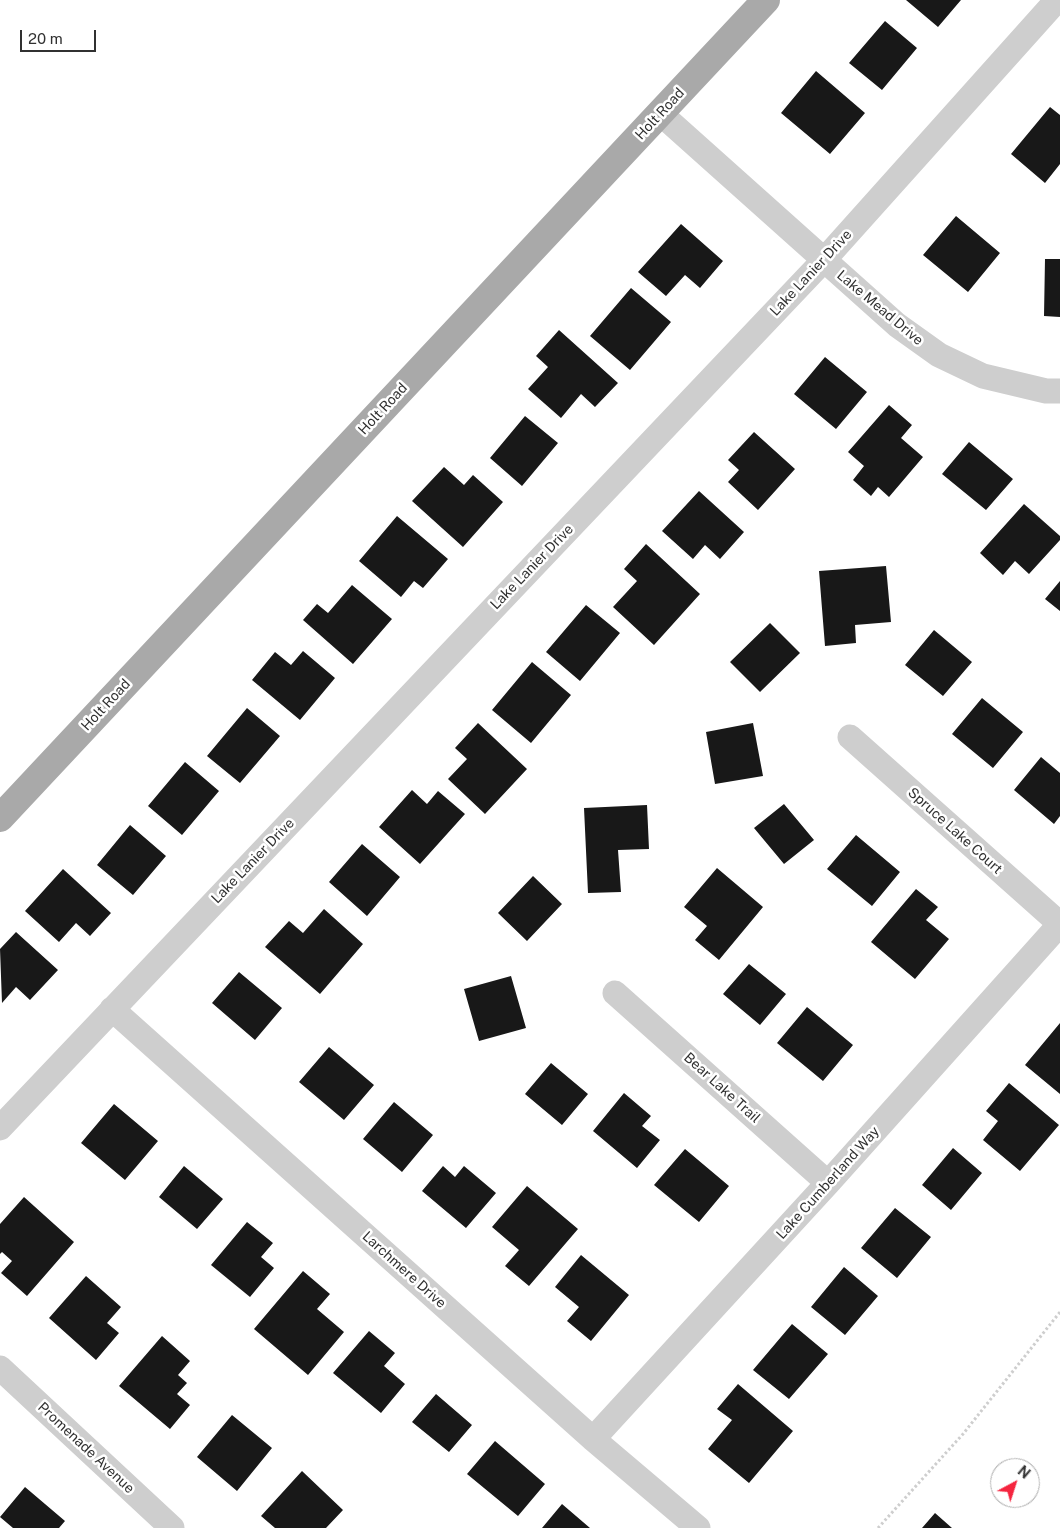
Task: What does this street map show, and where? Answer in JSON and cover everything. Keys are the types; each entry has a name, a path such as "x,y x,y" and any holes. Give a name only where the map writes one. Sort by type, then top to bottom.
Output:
{"main road":[{"name":"Holt Road","path":"0,818 766,0"}],"street":[{"name":"Lake Lanier Drive","path":"0,1128 824,260 1057,0"},
{"name":"Lake Mead Drive","path":"660,114 898,325 939,356 983,376 1046,391 1060,391"},
{"name":"Spruce Lake Court","path":"850,737 1060,924"},
{"name":"Lake Cumberland Way","path":"593,1439 828,1183 1060,924"},
{"name":"Bear Lake Trail","path":"615,993 828,1183"},
{"name":"Larchmere Drive","path":"112,1009 593,1439 698,1528"},
{"name":"Promenade Avenue","path":"0,1368 172,1528"}],"path":[{"path":"878,1528 963,1434 1060,1312"}],"building":[{"path":"906,0 961,0 938,27"},
{"path":"885,21 917,48 882,90 849,63"},
{"path":"816,71 865,113 830,154 781,113"},
{"path":"1050,107 1060,115 1060,164 1045,183 1011,154"},
{"path":"956,216 1000,253 968,292 923,255"},
{"path":"681,224 723,261 700,288 685,275 666,296 638,272"},
{"path":"1045,259 1060,259 1060,317 1044,316"},
{"path":"631,288 671,322 630,370 590,336"},
{"path":"559,330 618,383 595,407 581,394 561,418 528,389 548,367 536,356"},
{"path":"825,357 867,392 836,429 794,394"},
{"path":"889,405 912,425 901,438 923,457 889,497 878,487 871,496 853,480 864,466 848,452"},
{"path":"525,416 558,443 522,486 490,458"},
{"path":"754,432 795,469 758,510 728,482 739,470 728,460"},
{"path":"969,442 1013,479 986,510 942,474"},
{"path":"444,467 464,485 473,475 503,502 463,547 412,501"},
{"path":"699,491 744,532 720,559 705,545 693,559 662,531"},
{"path":"1024,504 1060,536 1060,540 1029,574 1015,561 1003,575 980,553"},
{"path":"397,516 448,559 423,588 414,581 401,597 359,561"},
{"path":"646,544 700,594 654,645 613,607 637,581 624,569"},
{"path":"886,566 891,622 855,625 856,643 825,646 819,571"},
{"path":"1060,581 1060,611 1045,599"},
{"path":"352,585 392,619 353,664 303,620 317,604 328,613"},
{"path":"586,605 620,633 580,681 546,652"},
{"path":"770,623 800,653 760,692 730,662"},
{"path":"934,630 972,662 943,696 905,665"},
{"path":"303,651 335,678 300,720 252,680 275,652 291,665"},
{"path":"532,662 571,695 531,743 492,710"},
{"path":"982,698 1023,732 993,768 952,734"},
{"path":"247,708 280,736 240,783 207,756"},
{"path":"478,723 527,769 485,814 448,779 467,759 455,748"},
{"path":"753,723 763,776 715,784 706,732"},
{"path":"1041,757 1060,773 1060,816 1054,824 1014,790"},
{"path":"185,762 219,791 182,835 148,806"},
{"path":"412,790 427,804 438,791 465,814 420,864 379,827"},
{"path":"784,804 814,840 784,864 754,828"},
{"path":"647,805 649,849 618,850 621,892 588,893 584,808"},
{"path":"130,825 166,856 133,895 97,865"},
{"path":"856,835 900,872 872,906 827,869"},
{"path":"362,844 400,877 367,916 329,882"},
{"path":"717,868 763,907 719,960 695,940 707,926 684,907"},
{"path":"63,869 111,913 90,936 76,923 59,942 25,911"},
{"path":"533,876 562,904 527,941 498,913"},
{"path":"916,889 938,907 926,920 949,939 915,979 871,942"},
{"path":"324,909 363,944 320,994 265,947 289,921 303,933"},
{"path":"16,932 58,970 30,1000 16,987 2,1003 0,949"},
{"path":"749,964 786,994 760,1025 723,994"},
{"path":"239,972 282,1008 255,1040 212,1003"},
{"path":"511,976 526,1028 479,1041 464,989"},
{"path":"807,1007 853,1045 823,1081 777,1043"},
{"path":"1060,1023 1060,1094 1025,1065"},
{"path":"329,1047 374,1085 344,1120 299,1082"},
{"path":"551,1063 588,1094 562,1125 525,1094"},
{"path":"1009,1083 1059,1125 1020,1171 983,1140 998,1121 986,1111"},
{"path":"624,1093 651,1116 642,1126 660,1140 637,1168 593,1131"},
{"path":"394,1102 433,1135 402,1172 363,1139"},
{"path":"114,1104 158,1141 125,1180 81,1143"},
{"path":"953,1148 982,1173 951,1210 922,1185"},
{"path":"685,1149 729,1186 699,1222 654,1185"},
{"path":"184,1166 223,1199 197,1229 159,1197"},
{"path":"443,1166 455,1177 464,1166 496,1193 466,1228 422,1191"},
{"path":"527,1186 578,1229 529,1286 505,1266 519,1250 492,1227"},
{"path":"24,1197 74,1242 27,1296 1,1273 12,1261 2,1252 0,1254 0,1224"},
{"path":"895,1208 931,1237 897,1278 861,1248"},
{"path":"247,1222 273,1243 261,1257 274,1268 250,1297 211,1265"},
{"path":"581,1255 629,1295 591,1341 567,1321 579,1307 555,1287"},
{"path":"844,1267 878,1296 845,1335 811,1307"},
{"path":"303,1271 330,1294 317,1309 344,1332 308,1375 254,1329"},
{"path":"86,1276 121,1307 107,1323 119,1333 96,1360 49,1318"},
{"path":"792,1324 828,1354 789,1399 753,1370"},
{"path":"369,1331 395,1353 384,1366 405,1384 381,1413 333,1373"},
{"path":"162,1336 190,1361 178,1375 187,1383 177,1394 190,1405 170,1429 119,1386"},
{"path":"738,1384 793,1431 749,1483 708,1449 732,1420 717,1409"},
{"path":"436,1394 472,1425 449,1452 412,1422"},
{"path":"232,1415 272,1448 237,1491 197,1457"},
{"path":"495,1441 545,1484 518,1516 467,1474"},
{"path":"302,1471 343,1510 326,1528 275,1528 261,1516"},
{"path":"25,1487 65,1521 59,1528 13,1528 0,1517"},
{"path":"562,1504 590,1528 542,1528"},
{"path":"935,1513 952,1528 922,1528"}]}
